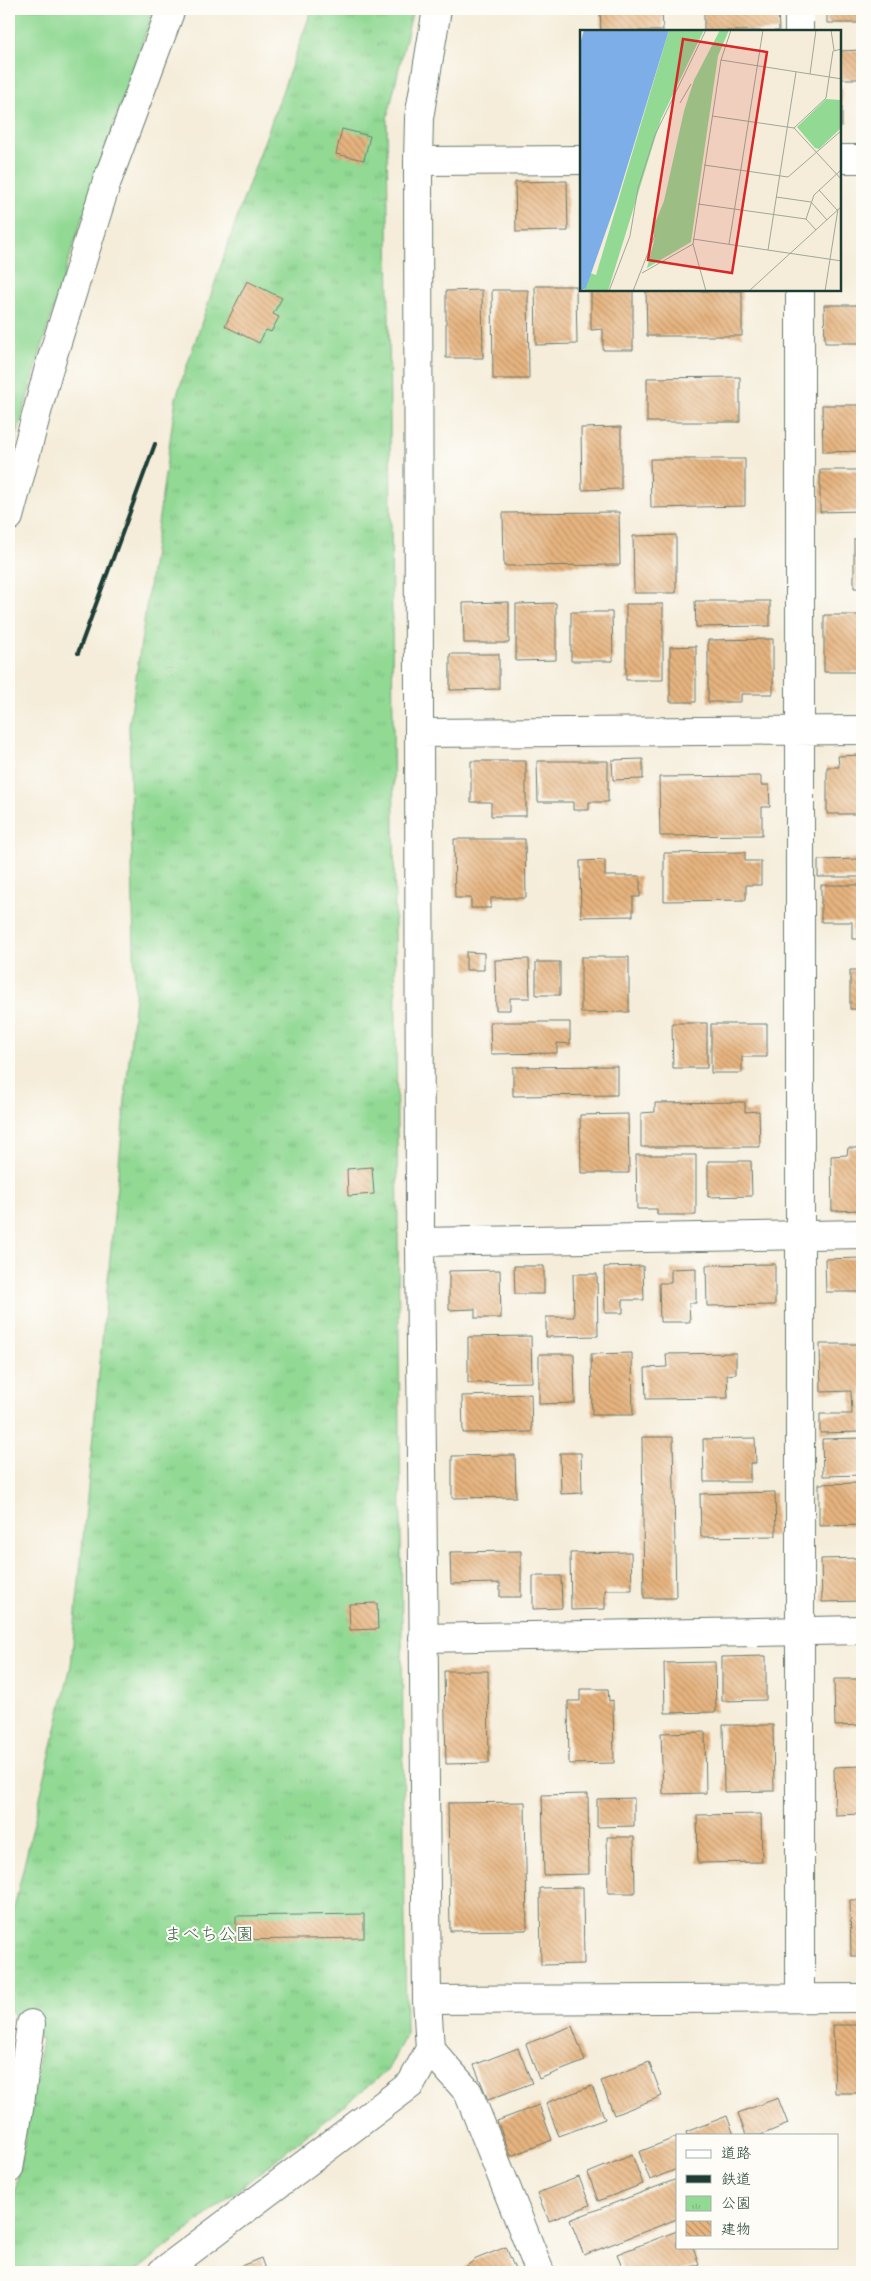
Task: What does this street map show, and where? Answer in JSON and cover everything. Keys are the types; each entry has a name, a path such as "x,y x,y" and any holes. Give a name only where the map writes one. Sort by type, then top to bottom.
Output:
{"street":[{"path":"9,517 48,371 106,184 170,9"},
{"path":"162,2272 411,2084 430,2049 427,2000 420,1242 418,160 419,118 437,9"},
{"path":"798,9 799,30"},
{"path":"841,159 862,159"},
{"path":"418,160 580,160"},
{"path":"800,291 800,1999"},
{"path":"419,734 862,730"},
{"path":"420,1242 862,1234"},
{"path":"423,1638 862,1630"},
{"path":"427,2000 862,1998"},
{"path":"9,2169 31,2024"},
{"path":"430,2049 468,2092 540,2272"}],"green space":[{"path":"9,9 154,9 77,235 9,464"},
{"name":"まべち公園","path":"312,9 413,9 387,119 406,2035 387,2071 135,2272 9,2272 9,2228 42,2039 18,2033 9,2005 9,1929 71,1665 135,996 129,726 176,398 241,206"}],"building":[{"path":"600,9 662,9 663,30 601,30"},
{"path":"704,9 778,9 779,30 704,30"},
{"path":"827,9 862,9 862,23 827,23"},
{"path":"862,50 862,79 841,79 841,51"},
{"path":"841,87 842,87 841,126"},
{"path":"342,129 370,136 364,160 336,154"},
{"path":"567,181 568,231 516,232 515,182"},
{"path":"247,281 282,298 273,314 279,317 271,332 266,330 259,343 225,326"},
{"path":"535,286 576,286 577,344 536,345"},
{"path":"482,290 483,358 446,358 446,291"},
{"path":"492,290 528,290 529,379 493,379"},
{"path":"591,291 633,291 633,350 603,350 603,329 591,330"},
{"path":"646,291 742,291 742,336 647,336"},
{"path":"824,305 862,305 862,343 825,343"},
{"path":"740,377 740,422 647,422 647,378"},
{"path":"822,405 862,405 862,451 823,452"},
{"path":"621,427 621,489 582,490 581,428"},
{"path":"650,459 745,459 745,506 651,508"},
{"path":"820,470 862,470 862,511 820,512"},
{"path":"619,512 620,565 504,566 503,513"},
{"path":"676,535 676,593 634,593 633,536"},
{"path":"854,539 862,539 862,588 854,588"},
{"path":"695,601 770,601 770,626 696,627"},
{"path":"509,602 509,643 464,643 463,603"},
{"path":"556,603 556,660 516,661 516,604"},
{"path":"626,604 663,604 663,680 626,680"},
{"path":"571,612 612,612 613,661 571,661"},
{"path":"824,615 862,615 862,672 824,672"},
{"path":"773,639 773,694 741,694 741,702 708,702 708,640"},
{"path":"696,646 696,702 670,702 670,647"},
{"path":"450,654 499,654 499,689 450,690"},
{"path":"862,755 862,814 827,814 827,767 839,767 838,756"},
{"path":"643,759 643,779 613,780 612,760"},
{"path":"471,761 526,761 526,816 491,816 491,802 471,802"},
{"path":"537,761 608,761 608,802 589,802 589,810 573,810 573,802 538,802"},
{"path":"761,776 761,785 769,785 770,807 762,807 762,835 660,836 659,777"},
{"path":"454,839 525,839 526,898 491,898 491,908 471,908 471,898 455,898"},
{"path":"745,852 745,861 761,861 761,885 746,885 746,900 664,901 664,853"},
{"path":"862,859 862,877 818,877 818,860"},
{"path":"605,860 605,876 640,876 640,897 633,897 633,916 581,917 580,861"},
{"path":"821,885 862,885 862,939 852,939 852,922 821,922"},
{"path":"466,952 484,953 484,970 466,970"},
{"path":"581,957 629,957 629,1012 581,1013"},
{"path":"529,959 530,998 510,998 510,1010 496,1010 495,960"},
{"path":"536,962 560,962 560,995 536,995"},
{"path":"850,970 862,970 862,1009 850,1009"},
{"path":"490,1022 570,1022 570,1044 557,1043 557,1053 491,1054"},
{"path":"672,1023 707,1023 707,1068 673,1068"},
{"path":"711,1024 767,1024 767,1057 742,1057 742,1073 711,1073"},
{"path":"617,1066 617,1095 513,1096 513,1067"},
{"path":"745,1102 745,1112 759,1111 760,1147 641,1147 641,1113 655,1112 655,1103"},
{"path":"628,1114 629,1173 581,1173 580,1115"},
{"path":"848,1148 862,1148 862,1210 832,1211 831,1156 847,1155"},
{"path":"636,1155 696,1155 696,1215 657,1215 657,1209 637,1209"},
{"path":"708,1161 751,1161 752,1196 708,1197"},
{"path":"372,1167 374,1194 348,1196 347,1169"},
{"path":"862,1258 862,1292 826,1292 825,1259"},
{"path":"775,1264 775,1305 707,1306 706,1265"},
{"path":"514,1266 544,1266 544,1294 515,1294"},
{"path":"643,1266 644,1300 623,1300 623,1313 605,1313 604,1267"},
{"path":"696,1268 696,1303 689,1303 690,1322 660,1322 659,1283 671,1283 671,1269"},
{"path":"500,1270 501,1318 475,1318 475,1309 449,1310 449,1271"},
{"path":"573,1274 597,1274 598,1336 546,1337 546,1317 574,1317"},
{"path":"531,1336 532,1382 468,1383 468,1337"},
{"path":"820,1344 862,1344 862,1432 820,1433 820,1414 852,1414 851,1391 821,1392"},
{"path":"632,1353 633,1415 592,1415 591,1354"},
{"path":"736,1353 736,1374 727,1375 728,1398 646,1399 645,1368 667,1367 666,1354"},
{"path":"539,1354 574,1354 575,1403 539,1404"},
{"path":"531,1394 532,1432 463,1433 462,1396"},
{"path":"642,1437 673,1437 676,1598 644,1598"},
{"path":"755,1438 756,1463 750,1463 750,1482 704,1482 703,1439"},
{"path":"862,1438 862,1475 823,1476 822,1439"},
{"path":"560,1453 581,1453 582,1493 561,1494"},
{"path":"515,1455 516,1497 452,1498 452,1456"},
{"path":"862,1483 862,1525 819,1526 819,1484"},
{"path":"775,1492 776,1536 701,1537 700,1494"},
{"path":"521,1551 521,1597 500,1597 500,1583 451,1584 450,1552"},
{"path":"631,1552 632,1590 605,1590 605,1609 571,1610 570,1553"},
{"path":"862,1558 862,1601 822,1602 821,1559"},
{"path":"533,1576 561,1576 562,1608 533,1609"},
{"path":"377,1603 378,1629 350,1630 349,1604"},
{"path":"766,1656 766,1700 722,1701 722,1657"},
{"path":"715,1662 716,1712 665,1713 664,1663"},
{"path":"444,1671 488,1671 489,1763 446,1764"},
{"path":"834,1679 862,1679 862,1725 835,1726"},
{"path":"580,1689 608,1689 609,1701 613,1700 614,1763 569,1764 568,1701 580,1701"},
{"path":"723,1725 773,1725 774,1791 724,1792"},
{"path":"705,1732 706,1793 663,1794 661,1733"},
{"path":"862,1766 862,1814 835,1815 834,1767"},
{"path":"588,1794 589,1874 544,1875 542,1795"},
{"path":"634,1798 634,1826 597,1827 597,1799"},
{"path":"525,1802 527,1930 450,1931 448,1803"},
{"path":"761,1814 762,1862 698,1863 697,1815"},
{"path":"607,1837 634,1837 635,1893 608,1893"},
{"path":"583,1887 584,1964 541,1965 540,1888"},
{"path":"850,1900 862,1900 862,1956 851,1956"},
{"path":"364,1914 364,1938 236,1940 236,1916"},
{"path":"833,2025 862,2025 862,2093 835,2093"},
{"path":"572,2026 585,2061 539,2079 526,2044"},
{"path":"518,2048 532,2083 488,2100 474,2065"},
{"path":"649,2062 662,2096 614,2115 601,2081"},
{"path":"592,2086 605,2119 559,2136 546,2103"},
{"path":"778,2098 788,2124 763,2134 746,2134 738,2113"},
{"path":"539,2105 552,2140 511,2156 497,2121"},
{"path":"727,2116 734,2134 687,2134 686,2132"},
{"path":"676,2137 676,2169 650,2180 639,2152"},
{"path":"632,2155 643,2184 598,2201 588,2173"},
{"path":"579,2177 590,2205 549,2221 537,2193"},
{"path":"676,2179 676,2219 584,2255 570,2220"},
{"path":"676,2231 676,2248 693,2248 699,2264 678,2272 624,2272 617,2254"},
{"path":"506,2247 516,2272 458,2272 476,2259"},
{"path":"261,2258 266,2272 226,2272"}],"railway":[{"path":"78,653 155,444"}]}
